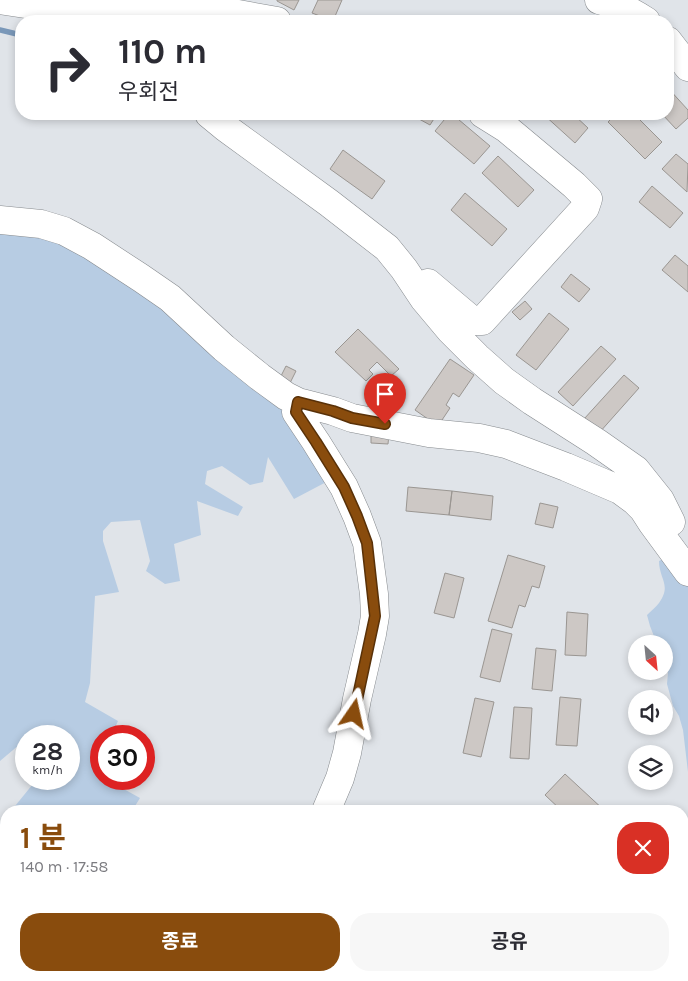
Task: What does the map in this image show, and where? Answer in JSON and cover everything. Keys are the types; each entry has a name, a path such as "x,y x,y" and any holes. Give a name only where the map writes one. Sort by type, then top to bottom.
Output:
{"street":[{"path":"0,0 71,15"},
{"path":"85,15 120,0"},
{"path":"599,0 637,15"},
{"path":"139,15 227,12 244,15"},
{"path":"674,49 688,67"},
{"path":"216,120 387,248 473,321 482,321 585,208 588,199 507,129 493,120"},
{"path":"0,220 41,224 64,231 92,246 170,298 231,354 286,396 298,402 352,418 429,433 479,438 506,444 620,490 643,509 688,572"},
{"path":"387,248 424,299 450,330 477,357 504,381 532,401 636,470 660,500 688,549"},
{"path":"298,402 296,412 344,487 357,516 367,543 375,609 372,634 347,754 340,778 329,805"}],"shaded area":[{"path":"0,224 91,250 287,408 332,479 294,499 268,457 263,482 250,485 222,466 207,471 205,484 243,507 238,516 197,501 201,535 174,544 180,581 165,584 146,571 150,561 140,520 111,522 103,531 103,541 119,592 95,596 90,683 85,702 118,721 116,725 90,725 90,790 126,790 140,798 136,805 16,805 28,790 80,790 80,725 15,725 15,748 0,761"},
{"path":"669,556 688,581 688,772 683,730 679,716 673,706 673,690 669,690 667,684 667,680 673,680 673,635 654,635 647,615 663,597 665,587 659,561"}],"building":[{"path":"277,0 299,0 294,10"},
{"path":"318,0 342,0 336,15 317,15 312,13"},
{"path":"674,95 688,110 688,118 676,129 668,120 674,120"},
{"path":"421,120 433,120 430,125"},
{"path":"444,120 459,120 490,146 474,164 435,131"},
{"path":"550,120 579,120 588,128 575,143"},
{"path":"610,120 640,120 662,142 645,159 608,122"},
{"path":"343,150 385,181 372,199 330,169"},
{"path":"676,154 688,164 687,192 662,169"},
{"path":"498,156 534,190 518,207 482,173"},
{"path":"652,186 683,213 670,228 639,202"},
{"path":"465,193 507,229 492,246 451,210"},
{"path":"675,255 688,266 688,292 662,270"},
{"path":"571,274 590,289 579,302 561,287"},
{"path":"525,301 532,309 520,320 512,312"},
{"path":"549,313 569,329 536,370 516,355"},
{"path":"358,329 399,369 391,376 377,362 369,370 373,374 366,381 335,352"},
{"path":"601,346 616,359 573,406 558,392"},
{"path":"450,359 474,375 459,397 453,393 446,405 450,408 438,426 415,410"},
{"path":"286,366 296,371 290,383 280,378"},
{"path":"624,375 639,388 599,433 584,419"},
{"path":"371,433 389,434 388,444 371,443"},
{"path":"408,487 452,491 449,515 406,511"},
{"path":"452,491 493,496 491,520 449,515"},
{"path":"540,503 558,507 553,528 535,524"},
{"path":"508,555 545,566 539,588 532,586 525,607 519,605 512,628 488,621"},
{"path":"445,573 464,578 454,618 434,613"},
{"path":"567,612 588,614 586,656 565,655"},
{"path":"492,629 512,634 500,682 480,677"},
{"path":"536,648 556,650 552,691 532,689"},
{"path":"560,697 581,699 577,746 556,745"},
{"path":"475,698 494,702 481,757 463,753"},
{"path":"514,707 532,708 529,759 510,758"},
{"path":"565,774 599,805 556,805 545,795"}],"waterway":[{"path":"0,30 15,34"}],"route":[{"path":"354,714 375,616 367,543 344,487 296,412 298,402 352,418 385,424"}]}
